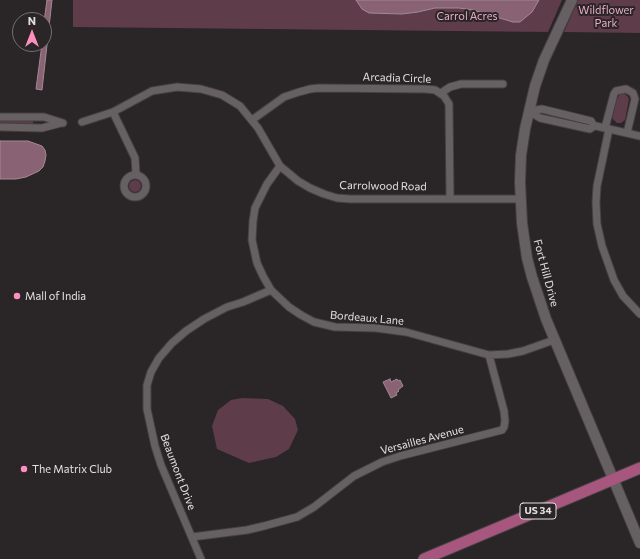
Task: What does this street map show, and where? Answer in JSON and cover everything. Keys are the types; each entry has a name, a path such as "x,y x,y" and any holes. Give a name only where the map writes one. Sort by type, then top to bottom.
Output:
{"main road":[{"name":"US 34","path":"424,559 640,468"}],"street":[{"name":"Fort Hill Drive","path":"572,0 544,60 535,86 529,111 521,155 520,198 522,224 527,258 538,298 554,340 640,543"},
{"path":"441,93 450,87 460,84 503,84"},
{"name":"Carrolwood Road","path":"82,122 113,112 152,91 165,88 188,87 212,91 240,106 252,120 280,166 310,188 337,198 520,198"},
{"name":"Arcadia Circle","path":"252,120 284,97 318,88 432,89 441,93 447,100 450,109 450,198"},
{"path":"628,133 635,98 633,93 626,89 616,91 614,94 597,186 596,202 602,246 614,280 623,296 640,314"},
{"path":"529,111 540,118 590,128 594,126 607,128 640,136"},
{"path":"113,112 135,158 136,174"},
{"path":"0,117 44,117 63,122 42,128 0,127"},
{"name":"Bordeaux Lane","path":"280,166 273,174 261,194 256,208 252,232 255,256 263,276 271,290 289,307 301,315 325,326 336,328 394,329 489,355 508,354 523,351 554,340"},
{"name":"Beaumont Drive","path":"202,559 154,446 149,424 146,398 147,384 151,372 159,358 172,343 198,323 227,307 271,290"},
{"name":"Versailles Avenue","path":"192,537 247,530 271,525 297,516 314,507 354,476 382,462 502,430 505,421 504,411 489,355"}],"green space":[{"name":"Carrol Acres","path":"73,0 562,0 548,32 73,27"},
{"name":"Wildflower Park","path":"578,0 640,0 640,33 564,32"},
{"path":"620,94 625,94 629,99 625,120 621,123 617,123 612,118 617,99"},
{"path":"0,119 33,119 33,124 0,124"},
{"path":"135,180 139,182 141,186 139,190 135,192 131,190 129,186 131,182"},
{"path":"242,398 268,399 283,406 295,419 298,430 289,449 276,457 249,463 217,449 212,426 218,410 231,400"}],"shaded area":[{"path":"47,0 52,0 51,12 45,12"},
{"path":"356,0 539,0 532,12 520,22 513,22 473,10 459,8 435,8 402,14 369,13 362,9"},
{"path":"41,52 46,52 42,90 36,89"},
{"path":"0,141 28,141 42,146 46,155 43,167 39,171 26,177 16,179 0,179"},
{"path":"390,379 391,382 397,379 398,381 400,380 403,386 396,393 397,395 391,398 383,382"}],"place":[{"name":"Mall of India","path":"17,296"},
{"name":"The Matrix Club","path":"24,469"}]}
